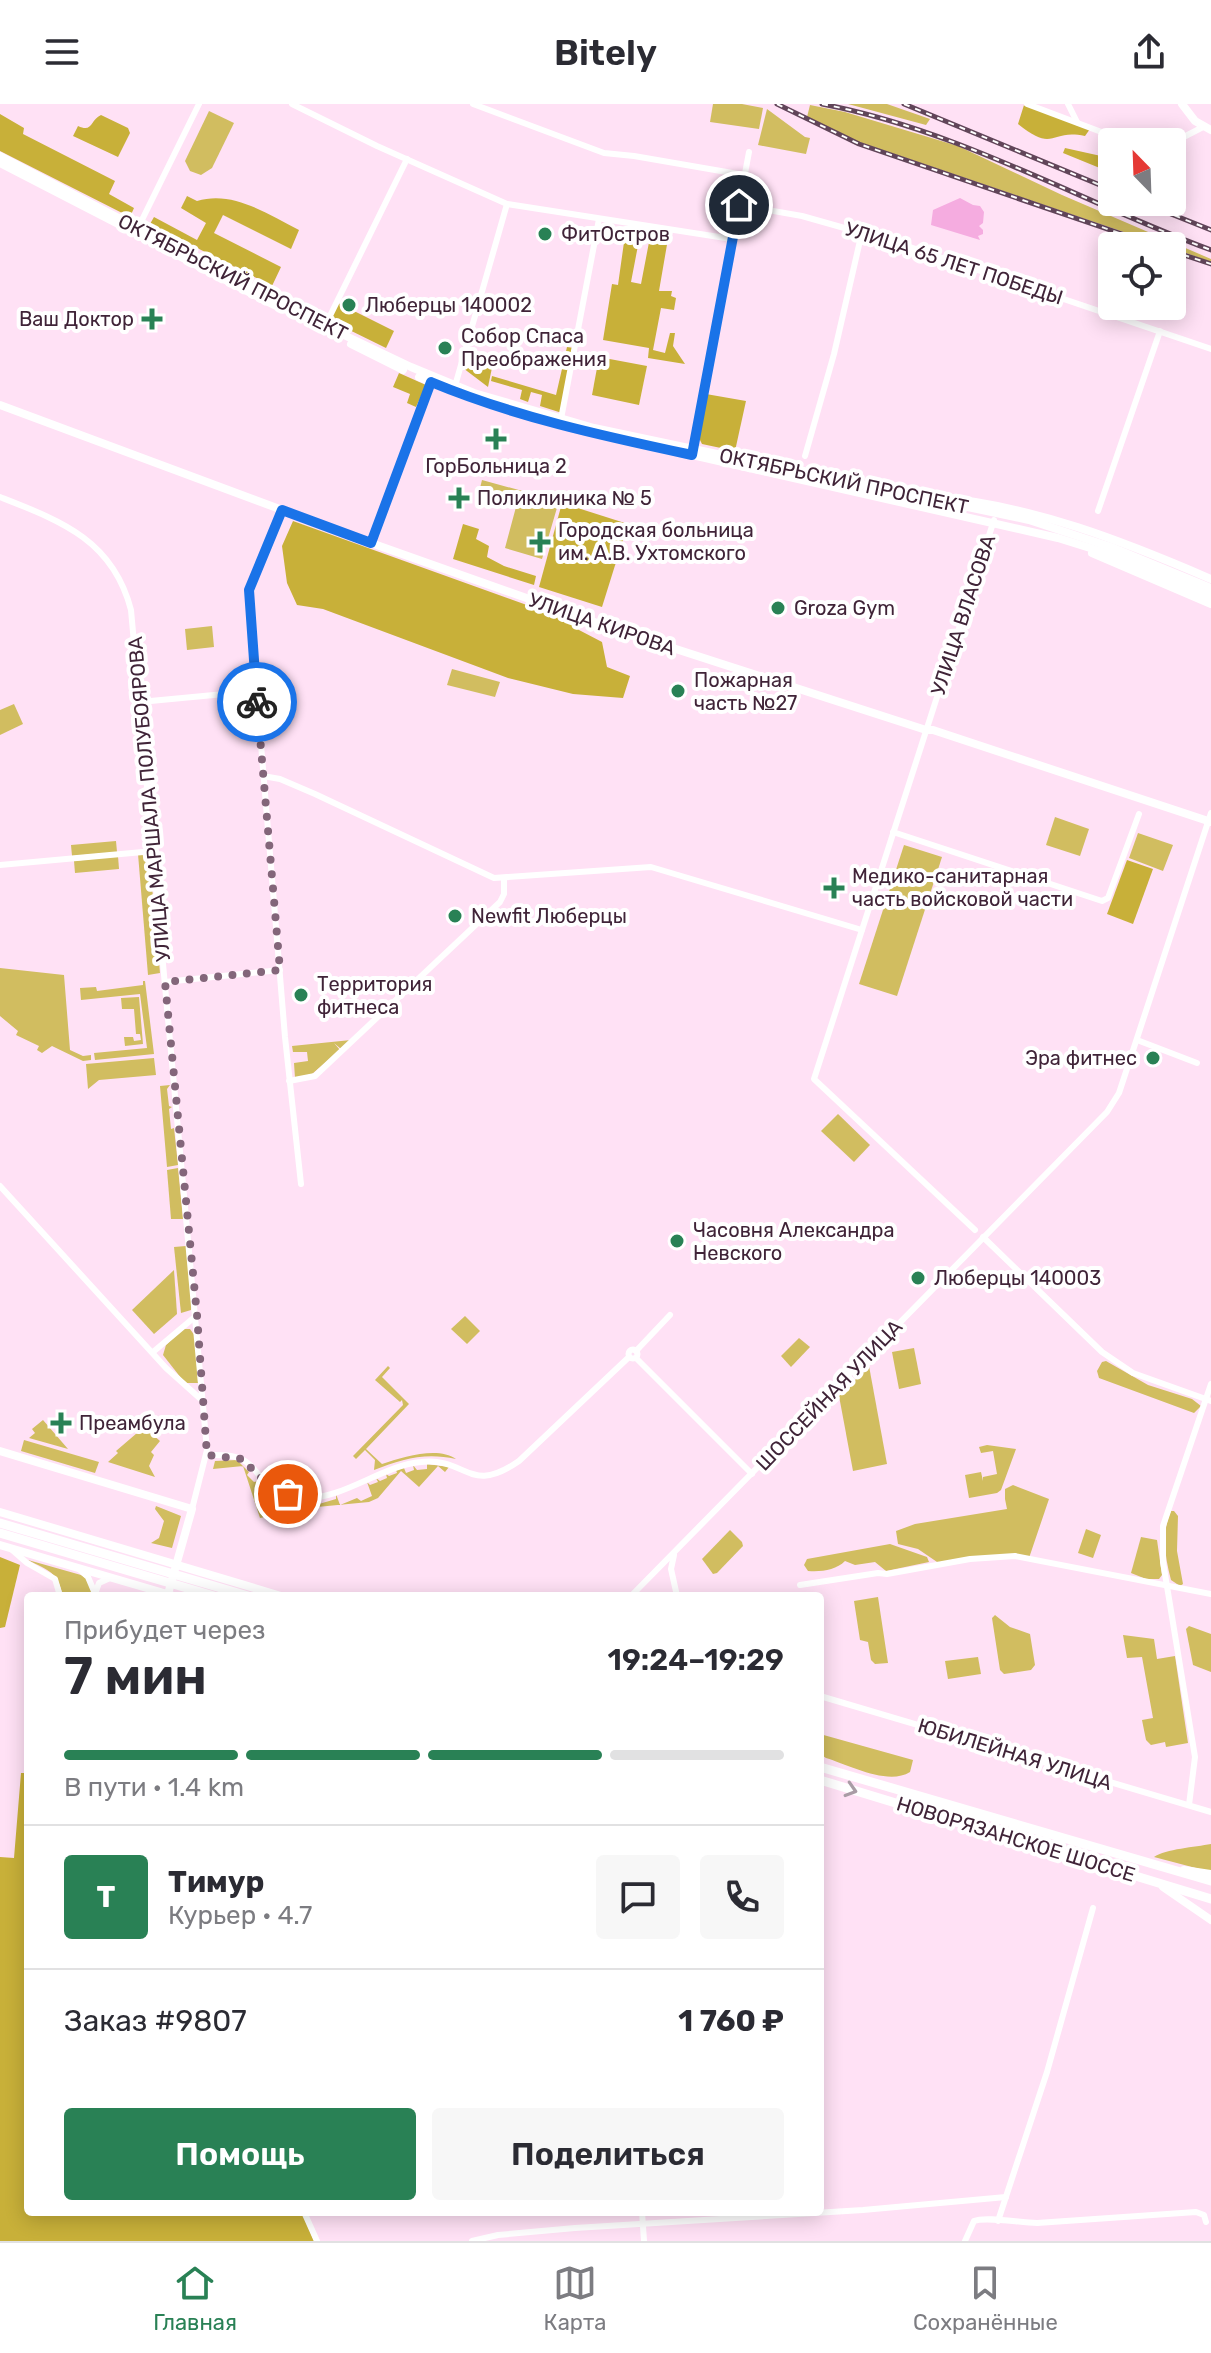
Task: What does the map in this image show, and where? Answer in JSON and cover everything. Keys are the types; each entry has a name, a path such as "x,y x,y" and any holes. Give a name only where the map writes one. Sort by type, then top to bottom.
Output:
{"highway":[{"path":"0,1517 235,1592"},
{"path":"0,1533 200,1592"},
{"name":"НОВОРЯЗАНСКОЕ ШОССЕ","path":"824,1768 1211,1881"},
{"name":"НОВОРЯЗАНСКОЕ ШОССЕ","path":"824,1781 1211,1899"}],"main road":[{"path":"1182,104 1189,115 1209,127"},
{"name":"ОКТЯБРЬСКИЙ ПРОСПЕКТ","path":"0,156 325,326 455,386 561,419 1058,538 1106,553 1211,596"},
{"name":"ОКТЯБРЬСКИЙ ПРОСПЕКТ","path":"0,163 253,295 431,382 495,406 560,425 997,513 1086,538 1211,588"},
{"name":"УЛИЦА КИРОВА","path":"0,405 371,543 622,632 1210,819"},
{"path":"891,493 1009,507 1089,530 1211,579"},
{"path":"1058,538 1211,604"},
{"path":"0,1451 192,1509"},
{"name":"УЛИЦА МАРШАЛА ПОЛУБОЯРОВА","path":"172,1592 192,1509"},
{"path":"0,1517 10,1515 268,1592"},
{"path":"2,1545 160,1592"},
{"path":"1170,1869 1211,1874"},
{"path":"1141,1877 1184,1899 1211,1920"}],"street":[{"path":"138,228 199,104"},
{"path":"292,104 507,204 732,239"},
{"path":"473,104 604,153 744,175"},
{"path":"1027,104 1098,131"},
{"path":"1068,104 1078,123"},
{"path":"1186,137 1209,127"},
{"path":"693,452 749,152"},
{"path":"325,326 407,159"},
{"path":"455,386 507,204"},
{"name":"УЛИЦА 65 ЛЕТ ПОБЕДЫ","path":"739,205 802,216 862,232 1211,349"},
{"path":"561,419 599,219"},
{"path":"805,456 834,354 862,232"},
{"path":"1098,511 1160,331"},
{"path":"371,543 431,382"},
{"name":"УЛИЦА МАРШАЛА ПОЛУБОЯРОВА","path":"0,497 76,530 113,569 131,610 204,1402 207,1455 192,1509"},
{"name":"УЛИЦА ВЛАСОВА","path":"975,1230 814,1079 992,523 997,513 1009,507"},
{"path":"282,510 249,590 289,1081 301,1184"},
{"path":"140,702 256,691"},
{"path":"263,776 280,779 315,794 482,874 504,879 651,867 862,930"},
{"path":"893,832 1102,901 1108,898 1139,814"},
{"name":"ШОССЕЙНАЯ УЛИЦА","path":"635,1592 1107,1112 1119,1093 1210,819"},
{"path":"0,865 154,851"},
{"path":"289,1081 315,1076 358,1038 500,902 504,894 504,879"},
{"path":"165,982 280,970"},
{"path":"1137,1040 1197,1063"},
{"path":"0,1186 185,1388 204,1402"},
{"path":"983,1237 1102,1352 1133,1373 1208,1400"},
{"path":"153,1352 197,1315"},
{"path":"207,1455 242,1459 265,1482 302,1498 326,1495 419,1462 440,1462 471,1475 488,1476 503,1472 519,1461 634,1355 670,1315"},
{"path":"634,1355 752,1474"},
{"path":"1189,1805 1195,1757 1162,1548 1163,1526 1211,1384"},
{"path":"2,1545 55,1579 59,1592"},
{"path":"676,1551 671,1563 676,1592"},
{"path":"800,1585 989,1556 1029,1558 1211,1594"},
{"path":"72,1566 88,1577 94,1592"},
{"path":"652,1574 661,1572 673,1578"},
{"path":"188,1592 187,1581 194,1575 204,1573"},
{"path":"96,1592 99,1583 111,1578"},
{"name":"ЮБИЛЕЙНАЯ УЛИЦА","path":"824,1697 1211,1812"},
{"path":"998,2221 1047,2072 1093,1908"},
{"path":"824,2212 1006,2197"},
{"path":"965,2241 974,2221 980,2218 1037,2223 1196,2212 1204,2215 1206,2222"},
{"path":"306,2216 317,2241"},
{"path":"642,2216 644,2241"},
{"path":"472,2241 498,2235 769,2216"}],"shaded area":[{"path":"713,104 763,108 759,129 710,122"},
{"path":"848,104 887,104 930,119 926,125"},
{"path":"810,105 845,112 958,146 1098,210 1098,216 1111,216 1148,232 1124,232 853,140 807,117"},
{"path":"1024,105 1090,129 1085,136 1039,137 1018,124"},
{"path":"767,109 810,138 806,154 758,145"},
{"path":"209,111 234,123 212,168 201,175 190,171 185,161"},
{"path":"0,114 24,128 23,134 115,181 109,194 134,208 130,217 0,151"},
{"path":"101,115 128,128 130,133 118,157 73,136 78,126 89,127"},
{"path":"1065,148 1098,155 1098,167 1063,153"},
{"path":"187,196 197,201 210,198 237,201 299,230 291,249 223,215 214,233 281,267 272,286 150,224 154,217 197,240 206,223 181,208"},
{"path":"960,198 980,206 984,212 983,223 979,226 983,230 983,234 978,236 980,240 931,225 933,210"},
{"path":"626,228 669,233 659,291 672,291 671,296 676,298 674,310 661,308 653,350 665,353 670,333 675,333 673,346 685,364 648,358 649,348 603,340 612,284 618,285","holes":["640,235 650,237 641,284 631,282"]},
{"path":"1186,248 1211,259 1211,262 1186,253"},
{"path":"336,302 394,331 386,348 327,319"},
{"path":"567,347 574,348 562,413 540,406 542,395 531,392 528,402 520,399 522,390 491,381 492,376 556,395"},
{"path":"468,351 494,358 488,387 463,368"},
{"path":"599,357 647,366 639,405 592,395"},
{"path":"399,373 426,385 416,407 407,403 410,394 393,387"},
{"path":"706,394 746,401 735,451 702,444 699,438"},
{"path":"482,480 559,501 542,559 505,548 516,507 478,496"},
{"path":"562,503 628,524 602,607 539,587"},
{"path":"293,521 574,622 579,630 602,642 607,667 630,676 623,698 573,694 508,678 323,609 297,605 287,583 282,546"},
{"path":"463,524 479,529 476,539 489,546 487,557 536,576 534,585 453,559"},
{"path":"212,626 214,647 187,650 185,629"},
{"path":"452,669 500,682 495,697 447,685"},
{"path":"14,704 23,724 0,735 0,710"},
{"path":"1055,817 1089,829 1080,856 1046,845"},
{"path":"1138,833 1173,845 1163,871 1129,858"},
{"path":"116,841 117,852 72,856 71,845"},
{"path":"904,845 942,857 897,996 859,984"},
{"path":"138,854 149,854 160,973 148,975"},
{"path":"118,856 119,869 75,873 74,861"},
{"path":"1127,860 1153,869 1133,924 1107,914"},
{"path":"0,968 64,975 70,1050 83,1056 91,1055 91,1060 83,1061 52,1046 42,1053 37,1050 39,1046 16,1035 18,1031 0,1016"},
{"path":"143,981 154,1054 95,1060 94,1053 147,1048 140,994 81,1000 80,988 96,987 97,991 143,985"},
{"path":"139,997 143,1044 125,1046 124,1037 141,1040 140,1034 136,1034 134,1009 122,1009 121,998"},
{"path":"351,1040 341,1049 334,1043 340,1050 312,1074 295,1078 294,1063 308,1061 307,1052 293,1052 292,1046"},
{"path":"154,1058 156,1075 99,1080 88,1089 86,1064"},
{"path":"170,1085 167,1089 169,1106 172,1107 169,1109 171,1129 174,1128 178,1165 167,1167 160,1086"},
{"path":"838,1114 870,1145 854,1162 821,1131"},
{"path":"178,1168 183,1219 171,1219 167,1170"},
{"path":"186,1246 192,1306 191,1310 181,1313 174,1247"},
{"path":"174,1270 177,1314 154,1334 132,1310"},
{"path":"465,1316 480,1331 467,1344 451,1329"},
{"path":"183,1329 190,1329 195,1336 198,1383 185,1383 163,1355 166,1345"},
{"path":"799,1338 810,1347 791,1367 781,1356"},
{"path":"914,1348 921,1384 899,1389 892,1352"},
{"path":"1106,1361 1148,1385 1192,1399 1201,1406 1194,1413 1099,1378 1097,1371"},
{"path":"388,1366 390,1368 382,1377 409,1404 366,1449 382,1464 430,1453 456,1459 434,1456 414,1458 374,1470 375,1460 365,1450 356,1459 353,1456 403,1405 402,1400 400,1402 375,1380"},
{"path":"869,1366 887,1464 853,1471 839,1396"},
{"path":"43,1420 68,1449 29,1438 35,1433 32,1429"},
{"path":"144,1427 160,1441 151,1452 154,1455 149,1466 155,1477 108,1462"},
{"path":"24,1440 99,1462 95,1473 21,1451"},
{"path":"987,1445 1016,1449 1001,1490 969,1498 965,1475 981,1472 983,1481 983,1477 997,1474 993,1451 981,1453 979,1447"},
{"path":"237,1460 243,1466 213,1469 215,1461"},
{"path":"427,1464 449,1467 445,1472 438,1466 419,1487 401,1471 378,1498 341,1505 372,1496 367,1482 370,1485 378,1482 376,1478 380,1481 387,1478 386,1474 397,1473 396,1470 404,1468 406,1473 414,1470 413,1465 417,1470 427,1469"},
{"path":"243,1466 254,1482 258,1481 256,1486 265,1491 267,1487 267,1492 276,1496 278,1492 279,1498 289,1502 291,1498 299,1500 299,1505 317,1505 318,1499 319,1504 336,1499 336,1494 340,1505 260,1518"},
{"path":"1013,1485 1049,1499 1029,1558 1015,1556 940,1564 918,1549 898,1544 896,1531 915,1524 1007,1509 1005,1489"},
{"path":"156,1506 181,1516 172,1548 151,1543 159,1538 164,1521"},
{"path":"1171,1511 1178,1516 1177,1551 1183,1584 1180,1586 1171,1580 1166,1554 1166,1528"},
{"path":"1086,1529 1101,1535 1093,1558 1078,1553"},
{"path":"730,1530 743,1546 713,1574 702,1559"},
{"path":"1141,1537 1157,1540 1162,1575 1159,1579 1146,1579 1131,1573"},
{"path":"890,1544 927,1557 929,1562 886,1571 875,1562 855,1565 845,1561 818,1571 808,1571 804,1565 807,1559"},
{"path":"0,1557 20,1565 5,1627 0,1628"},
{"path":"28,1560 81,1575 87,1579 92,1592 62,1592 55,1577"},
{"path":"878,1597 888,1663 875,1664 871,1660 868,1642 860,1640 854,1601"},
{"path":"995,1615 1010,1627 1030,1634 1035,1665 1031,1670 1004,1674 1000,1670 992,1618"},
{"path":"1189,1626 1211,1634 1211,1672 1193,1665 1186,1629"},
{"path":"1123,1635 1154,1639 1157,1659 1175,1656 1188,1743 1166,1747 1165,1742 1151,1745 1146,1740 1142,1720 1153,1718 1142,1657 1127,1658"},
{"path":"978,1657 981,1674 948,1679 945,1661"},
{"path":"824,1735 913,1760 910,1772 891,1777 826,1758"},
{"path":"21,1773 24,1773 24,2216 304,2216 314,2241 0,2241 0,1857 14,1858"},
{"path":"1211,1844 1211,1872 1154,1857 1173,1850"}],"railway":[{"path":"777,104 859,144 1116,232"},
{"path":"822,104 873,116 971,149 1211,250"},
{"path":"904,104 1098,184"},
{"path":"1176,216 1211,230"},
{"path":"1186,256 1211,264"}],"way so far":[{"path":"257,702 280,970 165,982 197,1315 207,1455 242,1459 265,1482 288,1494"}],"place":[{"name":"ФитОстров","path":"545,234"},
{"name":"Люберцы 140002","path":"349,305"},
{"name":"Ваш Доктор","path":"152,319"},
{"name":"Собор Спаса Преображения","path":"445,348"},
{"name":"ГорБольница 2","path":"496,439"},
{"name":"Поликлиника № 5","path":"459,498"},
{"name":"Городская больница им. А.В. Ухтомского","path":"540,542"},
{"name":"Groza Gym","path":"778,608"},
{"name":"Пожарная часть №27","path":"678,691"},
{"name":"Медико-санитарная часть войсковой части","path":"834,888"},
{"name":"Newfit Люберцы","path":"455,916"},
{"name":"Территория фитнеса","path":"301,995"},
{"name":"Эра фитнес","path":"1153,1058"},
{"name":"Часовня Александра Невского","path":"677,1241"},
{"name":"Люберцы 140003","path":"918,1278"},
{"name":"Преамбула","path":"61,1423"}],"route":[{"path":"257,702 249,590 282,510 371,543 431,382 462,395 560,425 692,455 739,205"}]}
